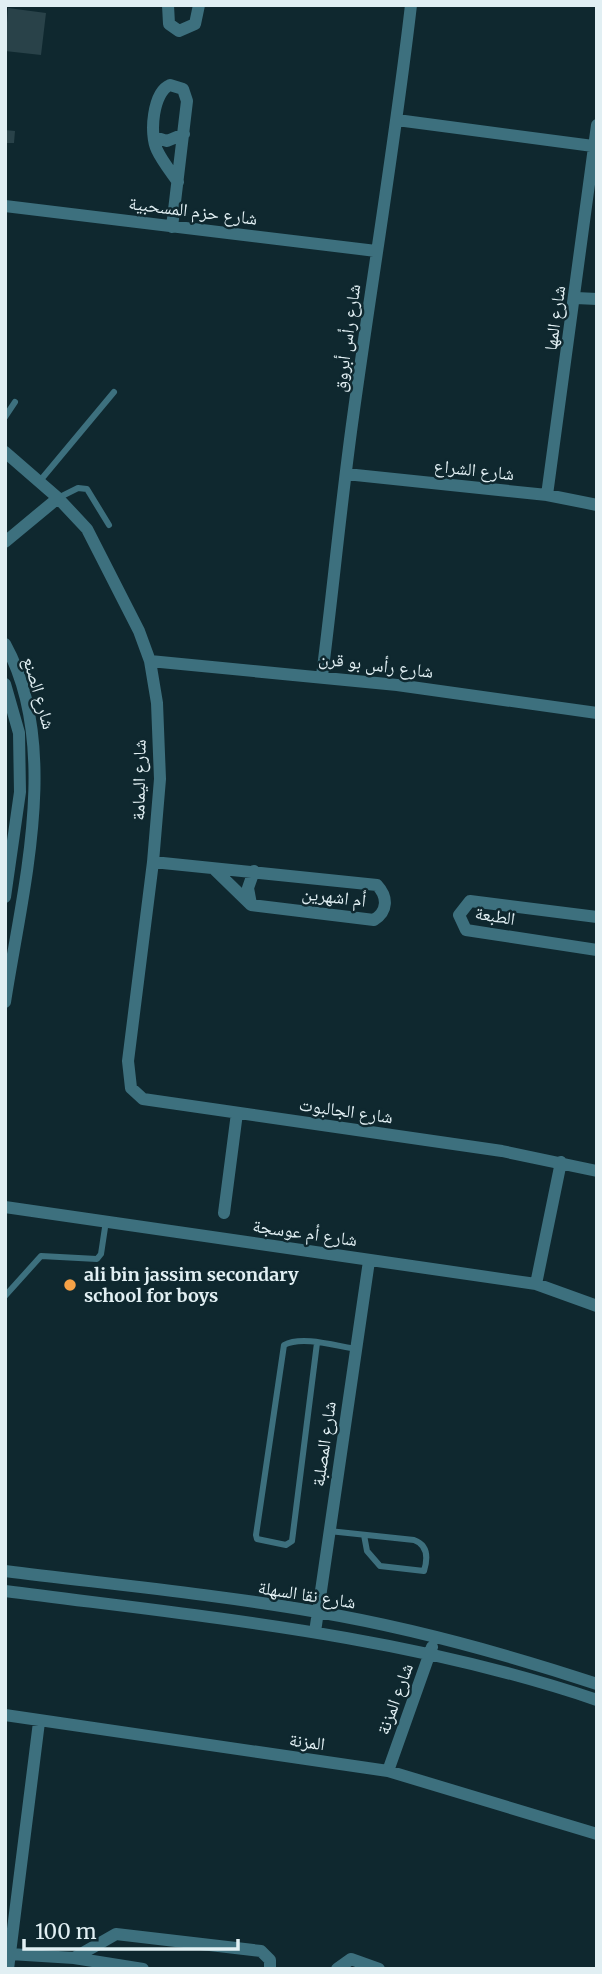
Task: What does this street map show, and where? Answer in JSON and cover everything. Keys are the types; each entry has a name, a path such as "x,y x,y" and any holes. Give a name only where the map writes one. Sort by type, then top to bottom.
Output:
{"street":[{"path":"168,5 169,24 179,31 195,24 199,5"},
{"name":"شارع رأس أبروق","path":"322,676 346,474 411,5"},
{"path":"172,227 178,182 184,134 186,95 183,89 170,85 160,92 154,137 156,150 178,182"},
{"path":"397,120 593,146"},
{"name":"شارع المها","path":"547,495 576,298 597,125"},
{"path":"154,137 167,141 184,134"},
{"name":"شارع حزم المسحبية","path":"5,206 376,251"},
{"path":"576,298 597,299"},
{"name":"شارع اليمامة","path":"5,452 58,498 87,529 139,631 150,661 157,702 160,779 153,862 128,1061 131,1087"},
{"name":"شارع الشراع","path":"346,474 547,495 597,505"},
{"path":"5,541 58,498"},
{"name":"شارع الصنع","path":"5,645 16,663 35,732 35,797 5,1002"},
{"name":"شارع رأس بو قرن","path":"150,661 322,676 597,713"},
{"name":"شارع الصنع","path":"5,684 19,733 20,792 5,897"},
{"name":"أم اشهرين","path":"153,862 377,886 384,893 386,904 382,913 374,920 251,905"},
{"path":"214,869 251,905"},
{"path":"251,905 248,888 254,871"},
{"name":"الطبعة","path":"597,917 470,901 459,915 466,930 597,950"},
{"name":"شارع الجالبوت","path":"131,1087 143,1099 502,1151 597,1171"},
{"path":"225,1213 237,1113"},
{"path":"536,1284 561,1162"},
{"name":"شارع أم عوسجة","path":"5,1207 536,1284 597,1306"},
{"name":"شارع المصلبة","path":"315,1632 369,1261"},
{"name":"شارع نقا السهلة","path":"5,1571 318,1612 435,1637 538,1664 597,1684"},
{"name":"شارع نقا السهلة","path":"5,1591 315,1632 431,1652 531,1678 597,1700"},
{"name":"شارع المزنة","path":"388,1772 435,1637"},
{"name":"المزنة","path":"5,1715 388,1772 597,1834"},
{"path":"8,1969 39,1722"},
{"path":"74,1958 116,1934 261,1951 270,1960 270,1969"},
{"path":"113,1966 110,1950 116,1934"},
{"path":"10,1954 74,1958 143,1969"},
{"path":"337,1969 351,1959 379,1969"}],"lane":[{"path":"39,482 114,392"},
{"path":"5,417 15,402"},
{"path":"58,498 82,487 109,525"},
{"path":"5,1296 41,1256 97,1259 101,1254 106,1221"},
{"path":"317,1343 292,1541 286,1545 263,1542 257,1539 256,1535 282,1349 289,1342 317,1343 356,1349"},
{"path":"329,1531 364,1535 422,1543 425,1548 424,1571 380,1566 367,1551 364,1535"}],"building":[{"path":"8,8 46,13 41,55 5,51"},
{"path":"5,130 15,131 14,143 5,143"}],"place":[{"name":"ali bin jassim secondary school for boys","path":"70,1285"}]}
